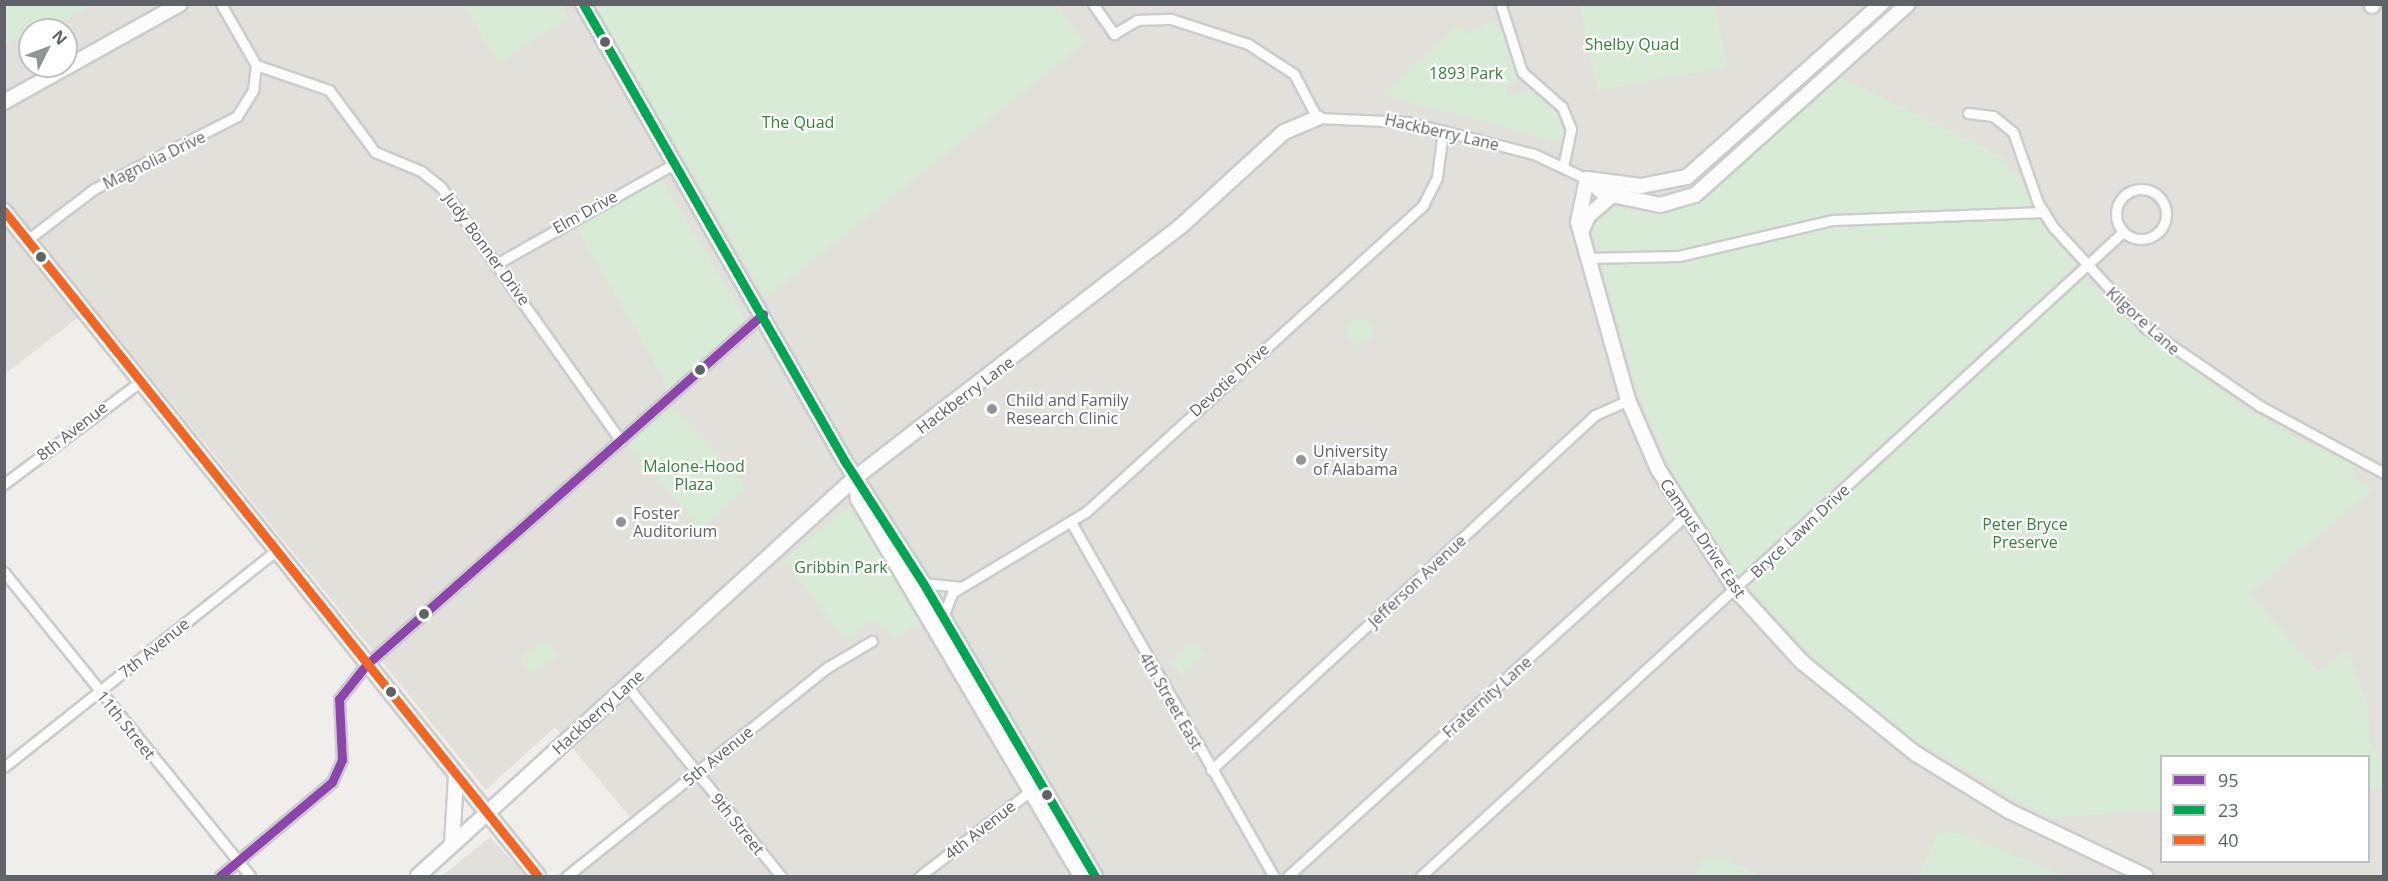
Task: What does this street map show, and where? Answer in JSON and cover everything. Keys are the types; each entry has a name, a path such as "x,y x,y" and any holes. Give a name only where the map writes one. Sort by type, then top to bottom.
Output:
{"main road":[{"path":"4,102 180,4"},
{"path":"583,4 763,314 855,478 943,617 1081,876"},
{"name":"Hackberry Lane","path":"1587,179 1641,186 1687,177 1881,4"},
{"name":"Hackberry Lane","path":"1587,179 1612,195 1660,204 1695,195 1908,4"},
{"name":"Hackberry Lane","path":"418,876 855,478 1175,231 1284,132 1317,118"},
{"name":"Campus Drive East","path":"1587,179 1581,232 1628,400 1685,516 1736,590 1802,662 1916,754 2009,811 2145,876"},
{"path":"1581,232 1588,216 1612,195"},
{"path":"4,211 366,665 538,876"},
{"path":"855,478 858,499 1035,787 1095,876"},
{"path":"452,844 456,776"}],"street":[{"path":"221,4 256,65"},
{"path":"1093,4 1114,34 1137,20 1171,19 1248,44 1294,74 1317,118"},
{"path":"1501,6 1522,72 1562,107 1570,129 1563,167"},
{"name":"Judy Bonner Drive","path":"256,65 329,90 381,157 421,171 441,187 498,263 621,441"},
{"name":"Magnolia Drive","path":"27,240 94,189 237,116 253,90 256,65"},
{"name":"Kilgore Lane","path":"1968,113 1993,116 2013,132 2043,212 2119,304 2178,353 2304,433 2384,473"},
{"name":"Hackberry Lane","path":"1317,118 1380,117 1443,130 1534,154 1587,179"},
{"name":"Devotie Drive","path":"943,617 952,593 1072,524 1422,205 1437,177 1443,130"},
{"name":"Elm Drive","path":"498,263 674,164"},
{"path":"2142,189 2158,195 2167,210 2158,234 2144,240 2123,232 2116,217 2126,194 2142,189"},
{"path":"1587,258 1679,256 1833,220 2043,212"},
{"name":"Bryce Lawn Drive","path":"1421,876 1736,590 2123,232"},
{"path":"220,876 339,771 339,699 366,665 763,314"},
{"name":"8th Avenue","path":"4,484 141,381"},
{"name":"Jefferson Avenue","path":"1211,770 1600,411 1628,400"},
{"name":"Fraternity Lane","path":"1288,876 1685,516"},
{"name":"4th Street East","path":"1072,524 1211,770 1274,876"},
{"name":"7th Avenue","path":"4,767 276,551"},
{"name":"11th Street","path":"4,572 249,876"},
{"path":"923,583 963,587"},
{"name":"5th Avenue","path":"567,876 828,667 872,641"},
{"name":"9th Street","path":"627,686 781,876"},
{"name":"4th Avenue","path":"920,876 1035,787"}],"shaded area":[{"name":"University of Alabama","path":"5,5 2383,5 2383,876 556,876 631,818 555,727 486,790 93,306 5,374"},
{"path":"490,837 526,876 442,876"}],"green space":[{"path":"5,4 90,4 69,18 18,18 18,39 5,44"},
{"path":"464,5 561,5 569,18 498,63"},
{"name":"The Quad","path":"595,5 1057,5 1084,43 766,298"},
{"name":"Shelby Quad","path":"1580,5 1715,5 1727,67 1598,91"},
{"name":"1893 Park","path":"1492,21 1506,34 1520,77 1504,90 1511,98 1531,88 1556,107 1564,121 1563,143 1384,95 1458,25 1466,34"},
{"name":"Peter Bryce Preserve","path":"1841,77 1999,155 2027,189 2039,220 2112,307 2230,397 2290,435 2356,467 2351,477 2373,489 2249,594 2319,671 2347,650 2368,705 2370,743 2383,763 2383,788 2370,791 2370,755 2160,755 2160,811 2047,818 1902,732 1816,660 1728,564 1677,482 1638,394 1590,224 1605,206 1649,213 1687,206 1711,193"},
{"path":"657,173 749,324 669,398 661,373 571,218"},
{"path":"1360,319 1368,323 1372,331 1368,339 1360,343 1352,339 1348,331 1352,323"},
{"name":"Malone-Hood Plaza","path":"667,409 676,409 743,484 744,491 706,525 698,526 628,445"},
{"name":"Gribbin Park","path":"853,504 922,622 895,640 883,625 869,622 848,643 783,560"},
{"path":"548,640 558,656 530,674 520,657"},
{"path":"1192,642 1204,655 1182,676 1170,662"},
{"path":"1939,832 1960,833 2065,876 1918,876"},
{"path":"1721,857 1762,876 1695,876 1701,861"}],"transit line":[{"name":"23","path":"583,4 844,460 923,583 1095,876"},
{"name":"40","path":"4,211 538,876"},
{"name":"95","path":"220,876 332,782 342,760 339,699 366,665 763,314"}],"place":[{"name":"Child and Family Research Clinic","path":"992,409"},
{"name":"University of Alabama","path":"1301,460"},
{"name":"Foster Auditorium","path":"621,522"}]}
